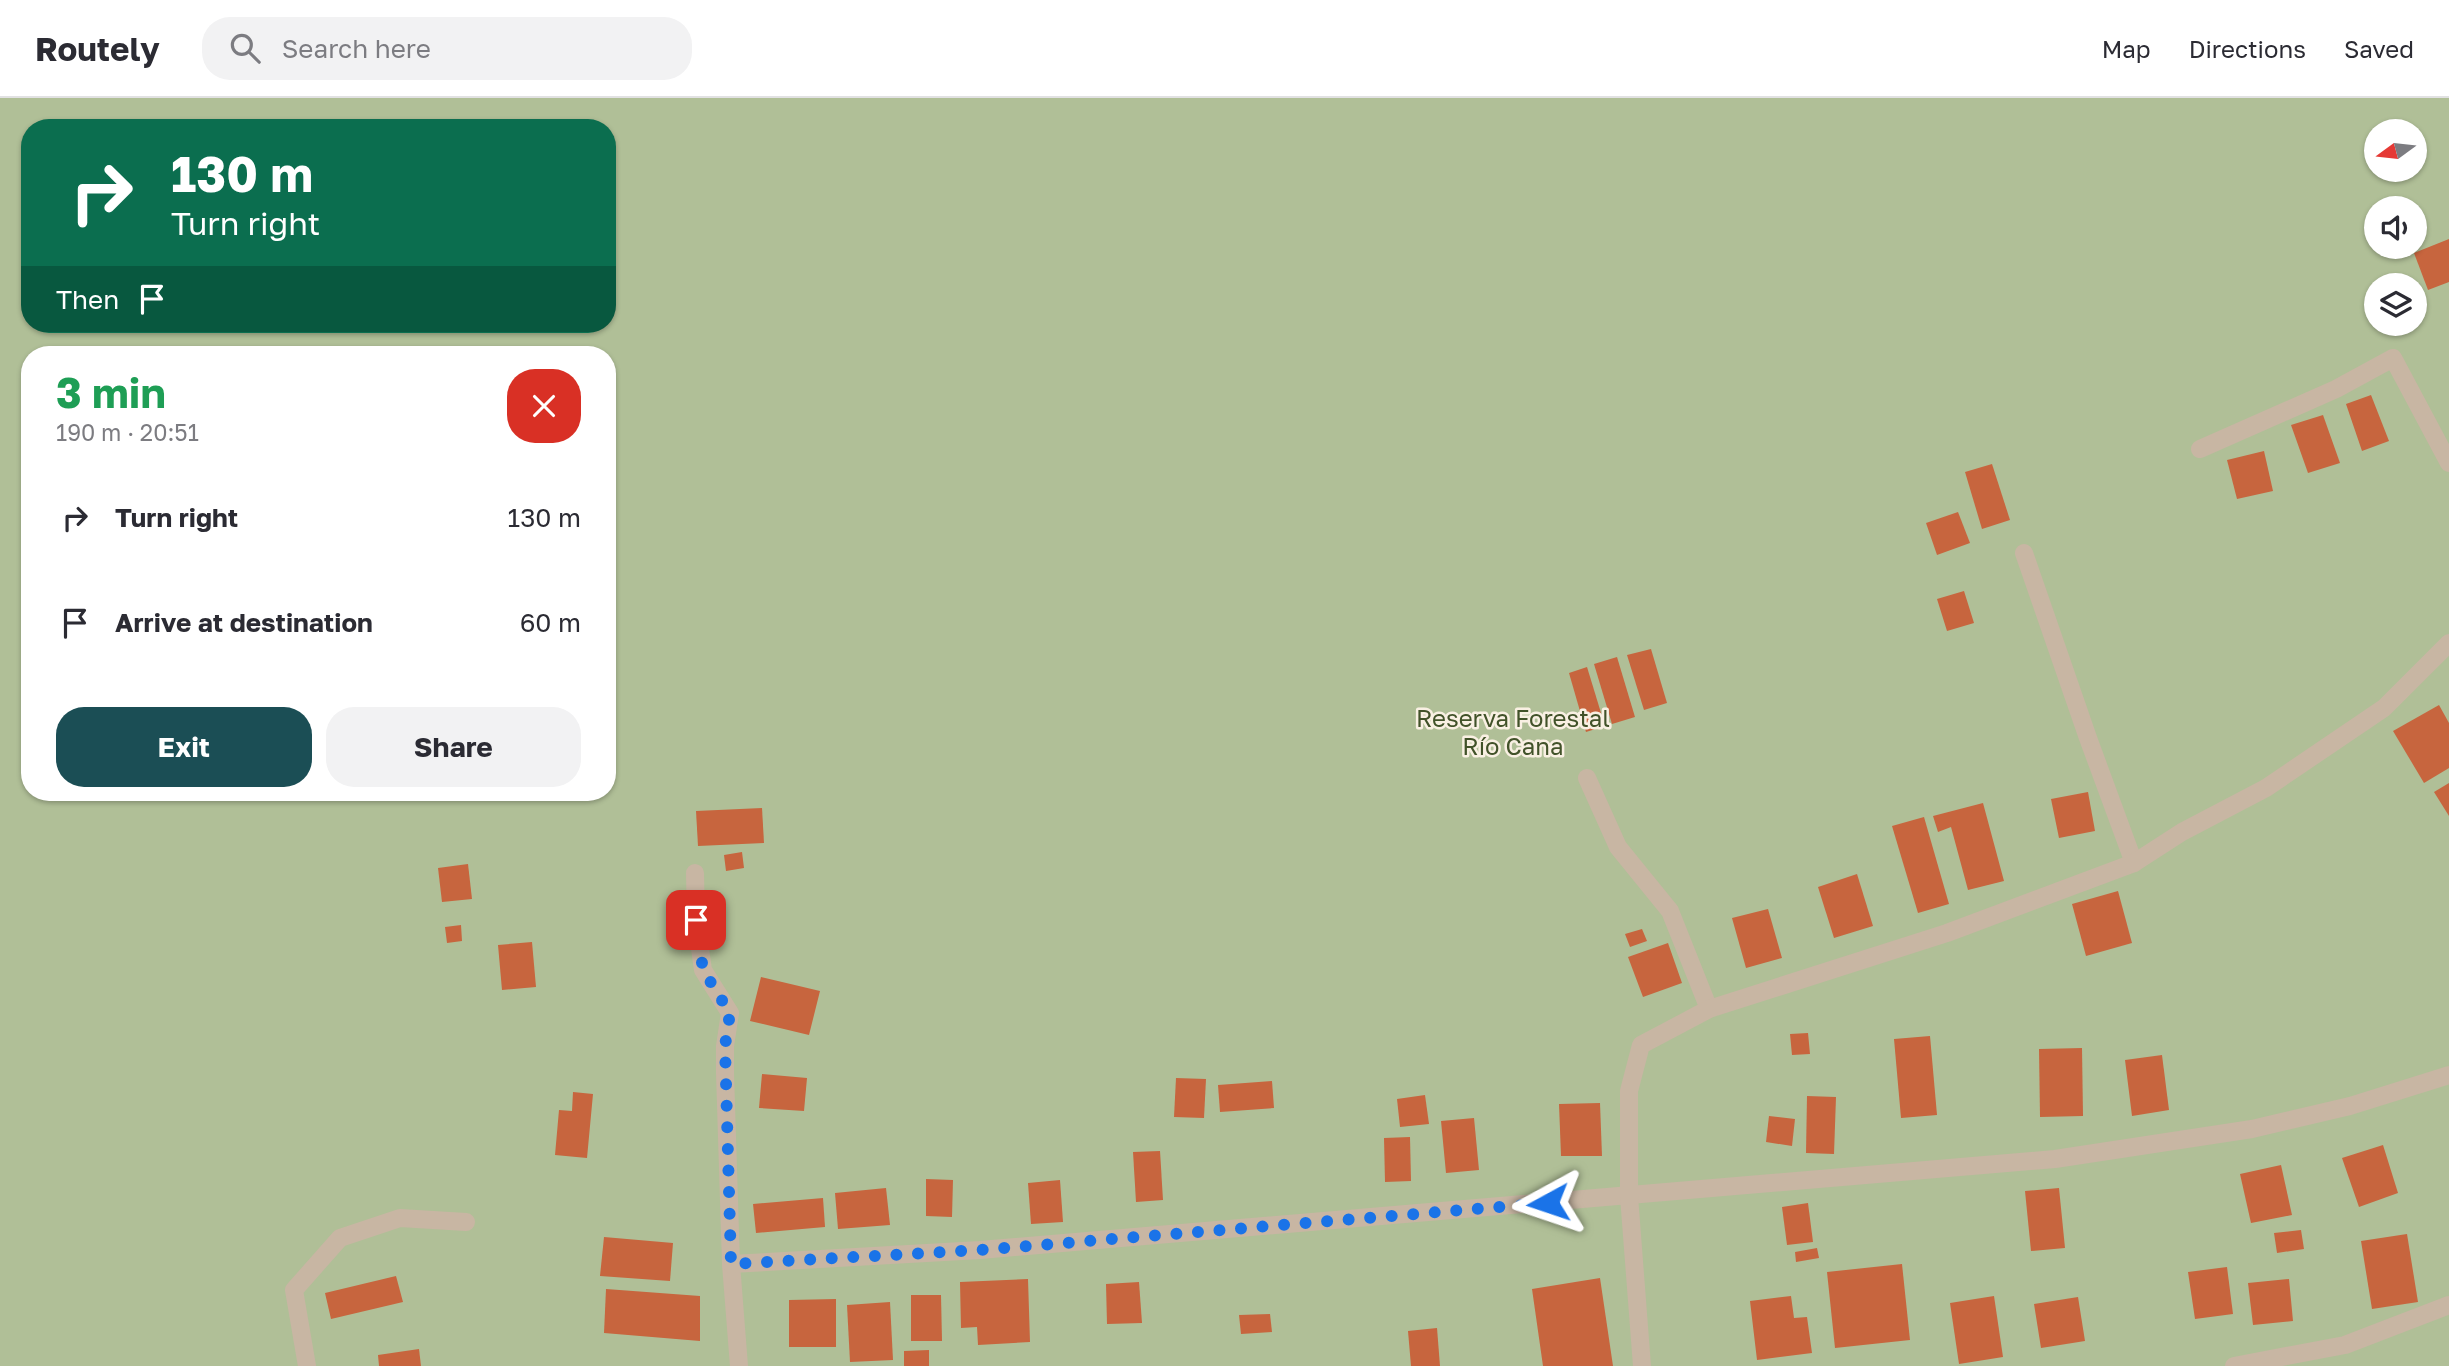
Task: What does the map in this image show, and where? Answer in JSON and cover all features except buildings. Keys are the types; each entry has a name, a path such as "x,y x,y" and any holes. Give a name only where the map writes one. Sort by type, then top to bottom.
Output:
{"street":[{"path":"2200,449 2336,389 2393,358 2449,463"},
{"path":"2024,553 2134,863"},
{"path":"1642,1366 1629,1196 1629,1091 1641,1045 1709,1009 1947,933 2134,863 2182,832 2266,788 2384,708 2449,643"},
{"path":"1587,778 1618,847 1670,911 1709,1009"},
{"path":"695,873 696,920 703,970 730,1013 725,1046 731,1264 739,1366"},
{"path":"731,1264 980,1250 2068,1157 2252,1129 2350,1106 2449,1075"},
{"path":"307,1366 294,1290 340,1238 400,1218 466,1222"},
{"path":"2234,1366 2345,1345 2449,1305"}],"green space":[{"name":"Reserva Forestal Río Cana","path":"0,98 2449,98 2449,1366 0,1366"}],"route":[{"path":"696,920 703,970 730,1013 725,1046 725,1073 731,1264 980,1250 1548,1203"}]}
